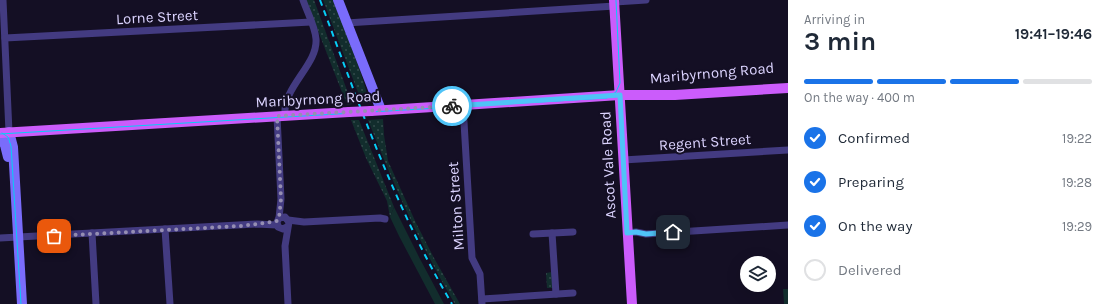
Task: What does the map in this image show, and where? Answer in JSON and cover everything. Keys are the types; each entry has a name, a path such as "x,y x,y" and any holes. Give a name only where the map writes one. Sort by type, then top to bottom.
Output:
{"main road":[{"name":"Ascot Vale Road","path":"615,3 632,304"},
{"name":"Maribyrnong Road","path":"8,137 281,116 638,94 674,89 788,82"},
{"name":"Maribyrnong Road","path":"638,94 675,96 788,88"}],"street":[{"path":"3,0 8,137 16,238 17,304"},
{"path":"288,304 281,199 281,116 287,98 311,58 316,44 315,31 303,0"},
{"path":"338,0 376,111"},
{"path":"346,23 646,0"},
{"name":"Lorne Street","path":"5,38 311,22"},
{"name":"Milton Street","path":"463,105 472,258 480,274 482,302"},
{"path":"8,137 5,145 8,157 22,304"},
{"name":"Regent Street","path":"623,160 788,150"},
{"path":"0,238 257,224 385,219"},
{"path":"627,236 636,232 646,234 788,225"},
{"path":"165,229 170,304"},
{"path":"533,234 573,232"},
{"path":"92,233 96,304"},
{"path":"552,233 556,294"},
{"path":"482,302 573,293"}],"green space":[{"path":"306,0 314,0 352,104 347,105"},
{"path":"323,0 333,0 360,70 368,96 368,103 362,103"},
{"path":"383,119 388,161 416,223 460,304 455,304 430,259 397,190 368,120"},
{"path":"351,120 359,120 394,207 390,217 387,201 366,158"},
{"path":"394,207 444,304 435,304 399,236 390,217"},
{"path":"552,272 553,288 547,288 546,273"},
{"path":"783,289 788,289 788,304 784,304"}],"tram line":[{"path":"0,134 607,98 616,92 620,83 616,0"},
{"path":"2,133 8,137 11,146 21,304"}],"railway":[{"path":"320,0 364,117 395,193 413,231 452,304"}],"way so far":[{"path":"54,236 240,226 277,221 279,218 281,199 277,116 452,106"}],"route":[{"path":"452,106 620,95 620,120 627,233 636,232 646,234 673,232"}]}
